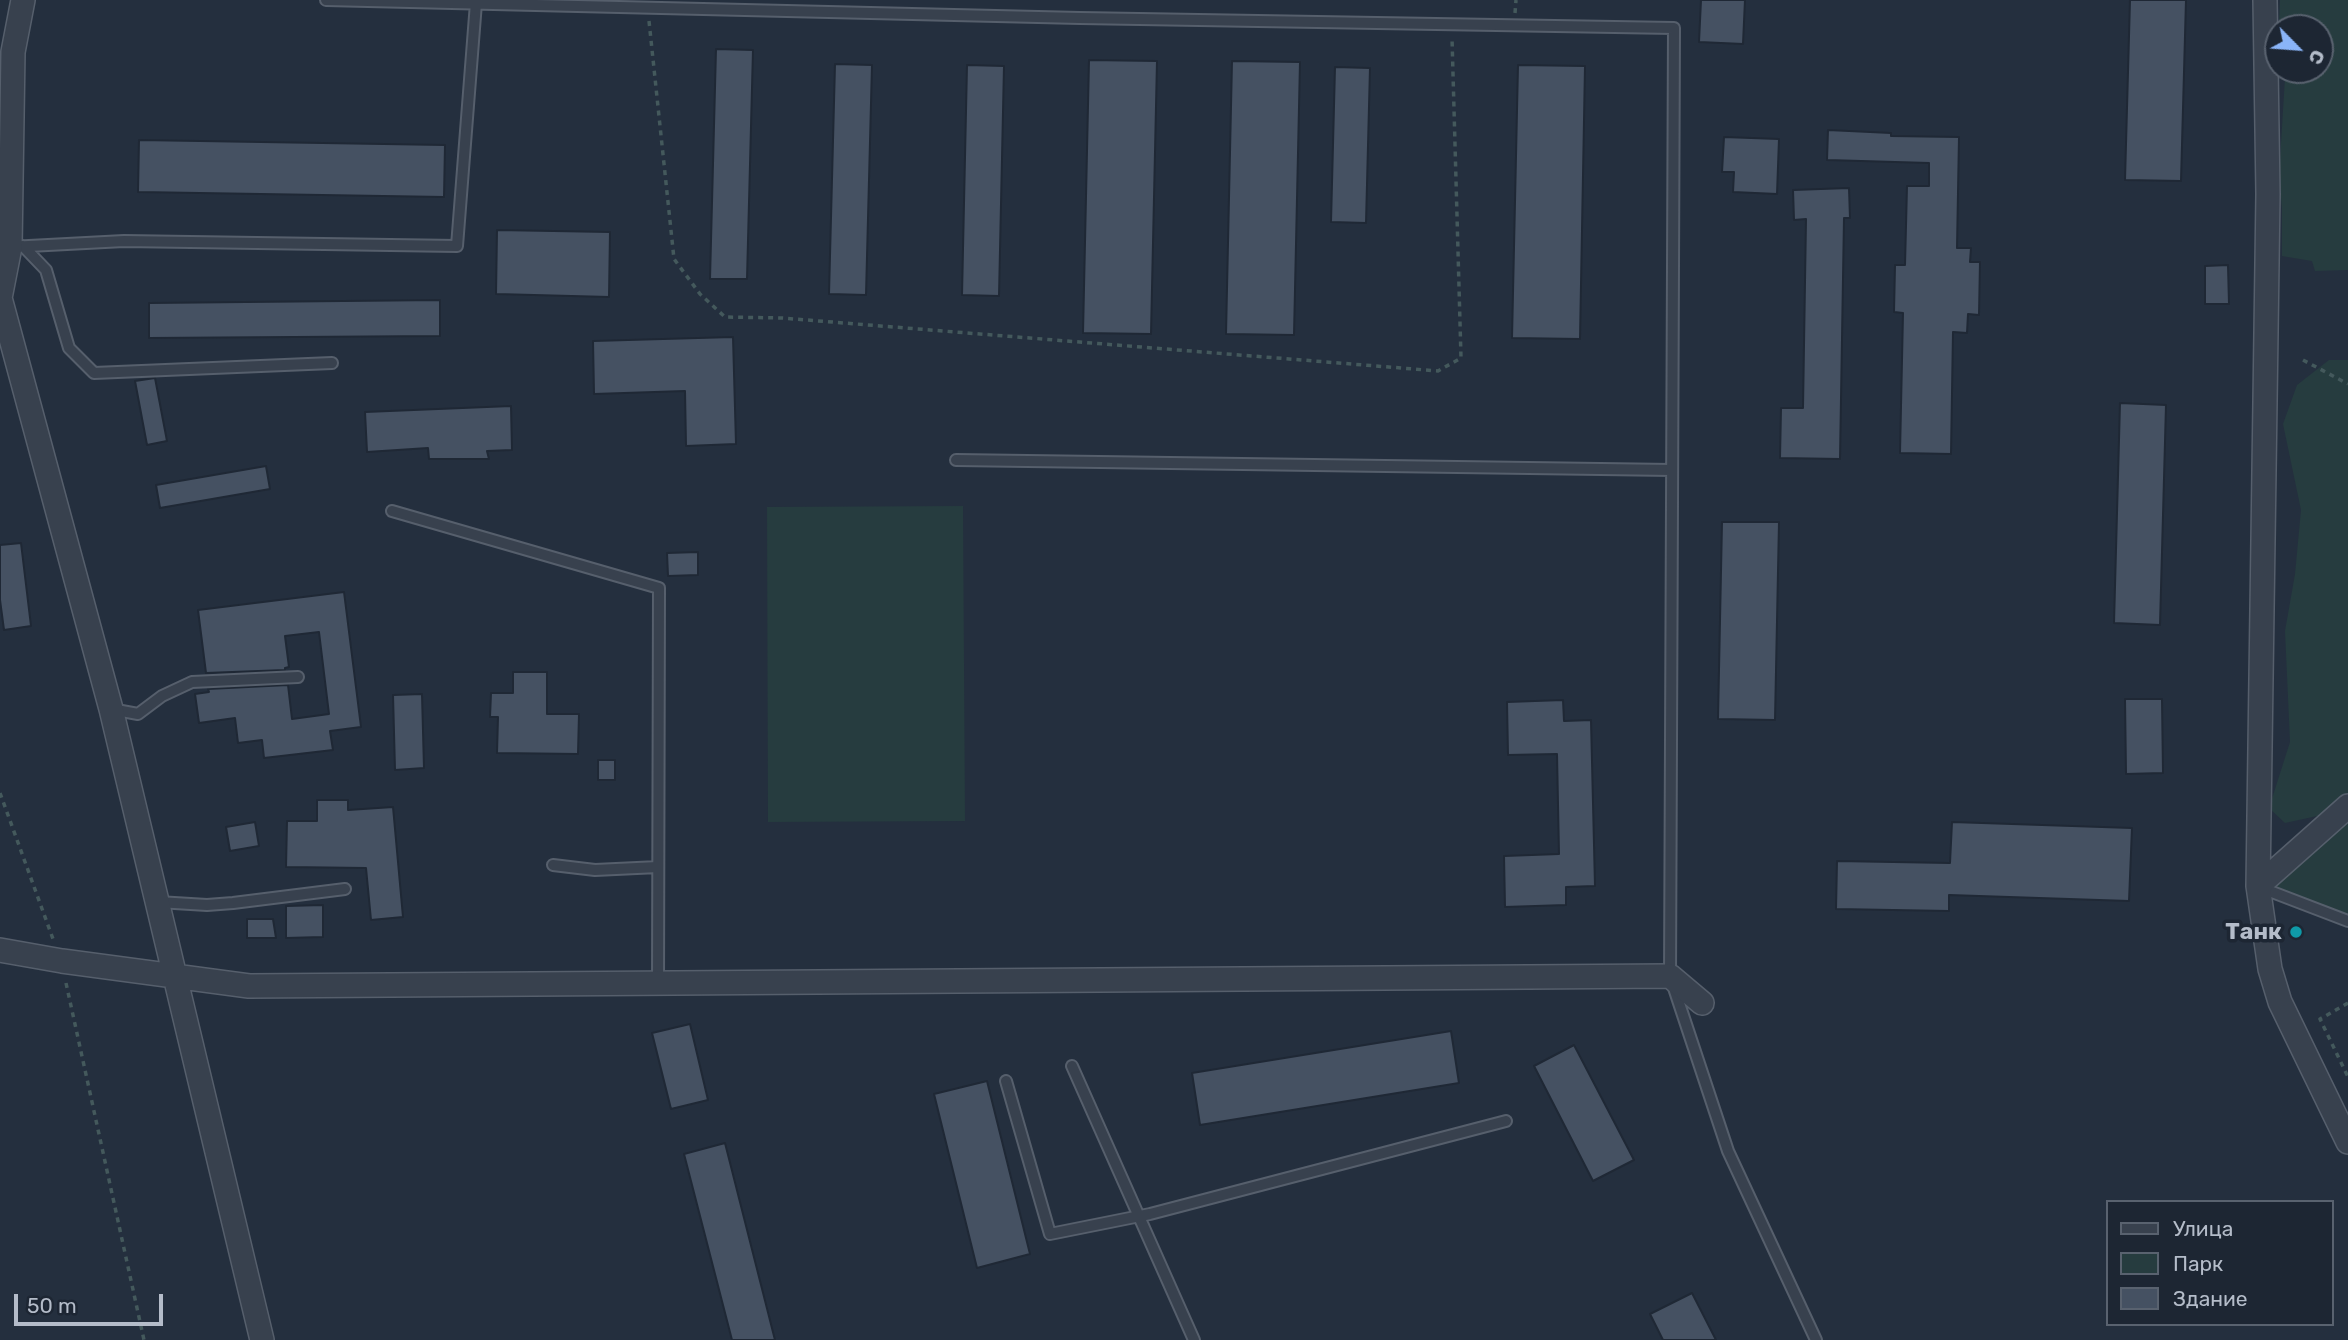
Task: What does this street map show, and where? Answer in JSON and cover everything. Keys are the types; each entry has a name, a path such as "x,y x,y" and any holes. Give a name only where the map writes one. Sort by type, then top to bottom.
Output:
{"street":[{"path":"23,0 13,52 16,247 0,298 111,709 262,1340"},
{"path":"2265,0 2268,194 2258,886 2270,969 2280,1002 2348,1142"},
{"path":"2258,886 2348,806"},
{"path":"0,950 249,986 1670,976 1702,1003"}],"lane":[{"path":"326,0 476,4 647,4 1674,28 1670,976 1728,1151 1816,1340"},
{"path":"16,247 124,242 457,246 476,4"},
{"path":"16,247 46,270 69,348 94,373 332,363"},
{"path":"956,460 1672,470"},
{"path":"392,511 659,588 658,984"},
{"path":"111,709 138,714 162,696 192,682 298,677"},
{"path":"553,864 595,870 658,867"},
{"path":"2258,886 2348,921"},
{"path":"158,902 220,904 345,889"},
{"path":"1072,1066 1194,1340"},
{"path":"1006,1081 1050,1234 1139,1216 1506,1121"}],"path":[{"path":"647,4 674,259 700,294 725,317 782,318 1438,371 1461,358 1452,24"},
{"path":"2303,360 2348,384"},
{"path":"0,793 62,961 144,1340"},
{"path":"2348,1003 2320,1019 2348,1077"}],"green space":[{"path":"2280,0 2348,0 2348,270 2315,271 2312,261 2282,256 2279,177 2285,84 2334,84 2334,14 2280,14"},
{"path":"2329,360 2348,360 2348,921 2258,886 2340,811 2285,823 2269,808 2290,742 2285,631 2295,574 2301,510 2283,424 2297,385"},
{"path":"963,506 965,821 768,822 767,507"}],"building":[{"path":"1701,0 1745,0 1743,44 1699,42"},
{"path":"2130,0 2186,0 2181,181 2125,180"},
{"path":"716,49 753,50 747,279 710,279"},
{"path":"1089,60 1157,61 1151,334 1083,333"},
{"path":"1232,61 1300,62 1294,335 1226,334"},
{"path":"835,64 872,65 866,295 829,294"},
{"path":"967,65 1004,66 999,296 962,295"},
{"path":"1518,65 1585,66 1580,339 1512,338"},
{"path":"1335,67 1370,68 1366,223 1331,222"},
{"path":"1828,130 1891,133 1891,136 1959,137 1957,248 1971,248 1970,262 1980,262 1979,315 1968,314 1967,333 1953,332 1951,454 1900,453 1903,313 1894,312 1895,265 1905,265 1907,186 1929,186 1929,163 1827,160"},
{"path":"1724,137 1779,139 1777,194 1733,192 1734,172 1722,172"},
{"path":"139,140 445,145 444,197 138,192"},
{"path":"1849,188 1850,218 1844,218 1840,459 1780,458 1781,408 1803,408 1806,219 1794,220 1793,190"},
{"path":"497,230 610,232 609,297 496,294"},
{"path":"2228,265 2229,304 2205,304 2205,266"},
{"path":"440,300 440,336 149,338 149,303"},
{"path":"733,337 736,444 686,446 685,391 594,394 593,341"},
{"path":"155,378 167,441 147,445 135,381"},
{"path":"2120,403 2166,405 2160,625 2114,623"},
{"path":"511,406 512,450 487,451 489,459 429,459 428,448 367,452 365,412"},
{"path":"266,466 270,489 160,508 156,485"},
{"path":"1722,522 1779,522 1775,720 1718,719"},
{"path":"21,543 31,626 4,630 0,600 0,545"},
{"path":"698,552 698,575 668,576 667,553"},
{"path":"344,592 361,727 330,731 333,750 264,758 262,740 238,743 235,718 199,723 195,694 209,692 208,689 288,685 292,719 329,714 319,632 285,636 289,667 285,670 206,673 198,610"},
{"path":"513,672 547,672 547,714 579,714 578,754 497,753 498,717 490,717 491,693 513,693"},
{"path":"422,694 424,768 395,770 393,695"},
{"path":"2125,699 2162,699 2163,773 2126,774"},
{"path":"1563,700 1564,721 1591,720 1595,886 1566,887 1566,905 1505,907 1504,856 1559,854 1557,754 1508,755 1507,702"},
{"path":"598,760 615,760 615,780 598,780"},
{"path":"317,800 348,800 348,810 393,807 403,917 371,920 366,868 286,867 287,821 317,821"},
{"path":"255,822 259,846 230,851 226,827"},
{"path":"1952,822 2132,828 2129,901 1949,895 1949,911 1836,909 1837,861 1950,863"},
{"path":"323,905 323,937 286,938 286,906"},
{"path":"247,919 273,919 276,938 247,938"},
{"path":"690,1024 708,1100 671,1109 652,1033"},
{"path":"1451,1031 1459,1083 1200,1125 1192,1073"},
{"path":"1574,1045 1634,1160 1593,1181 1534,1066"},
{"path":"987,1081 1030,1254 977,1268 934,1094"},
{"path":"725,1143 775,1340 732,1340 684,1154"},
{"path":"1692,1293 1716,1340 1663,1340 1650,1314"}],"place":[{"name":"Танк","path":"2296,932"}]}
